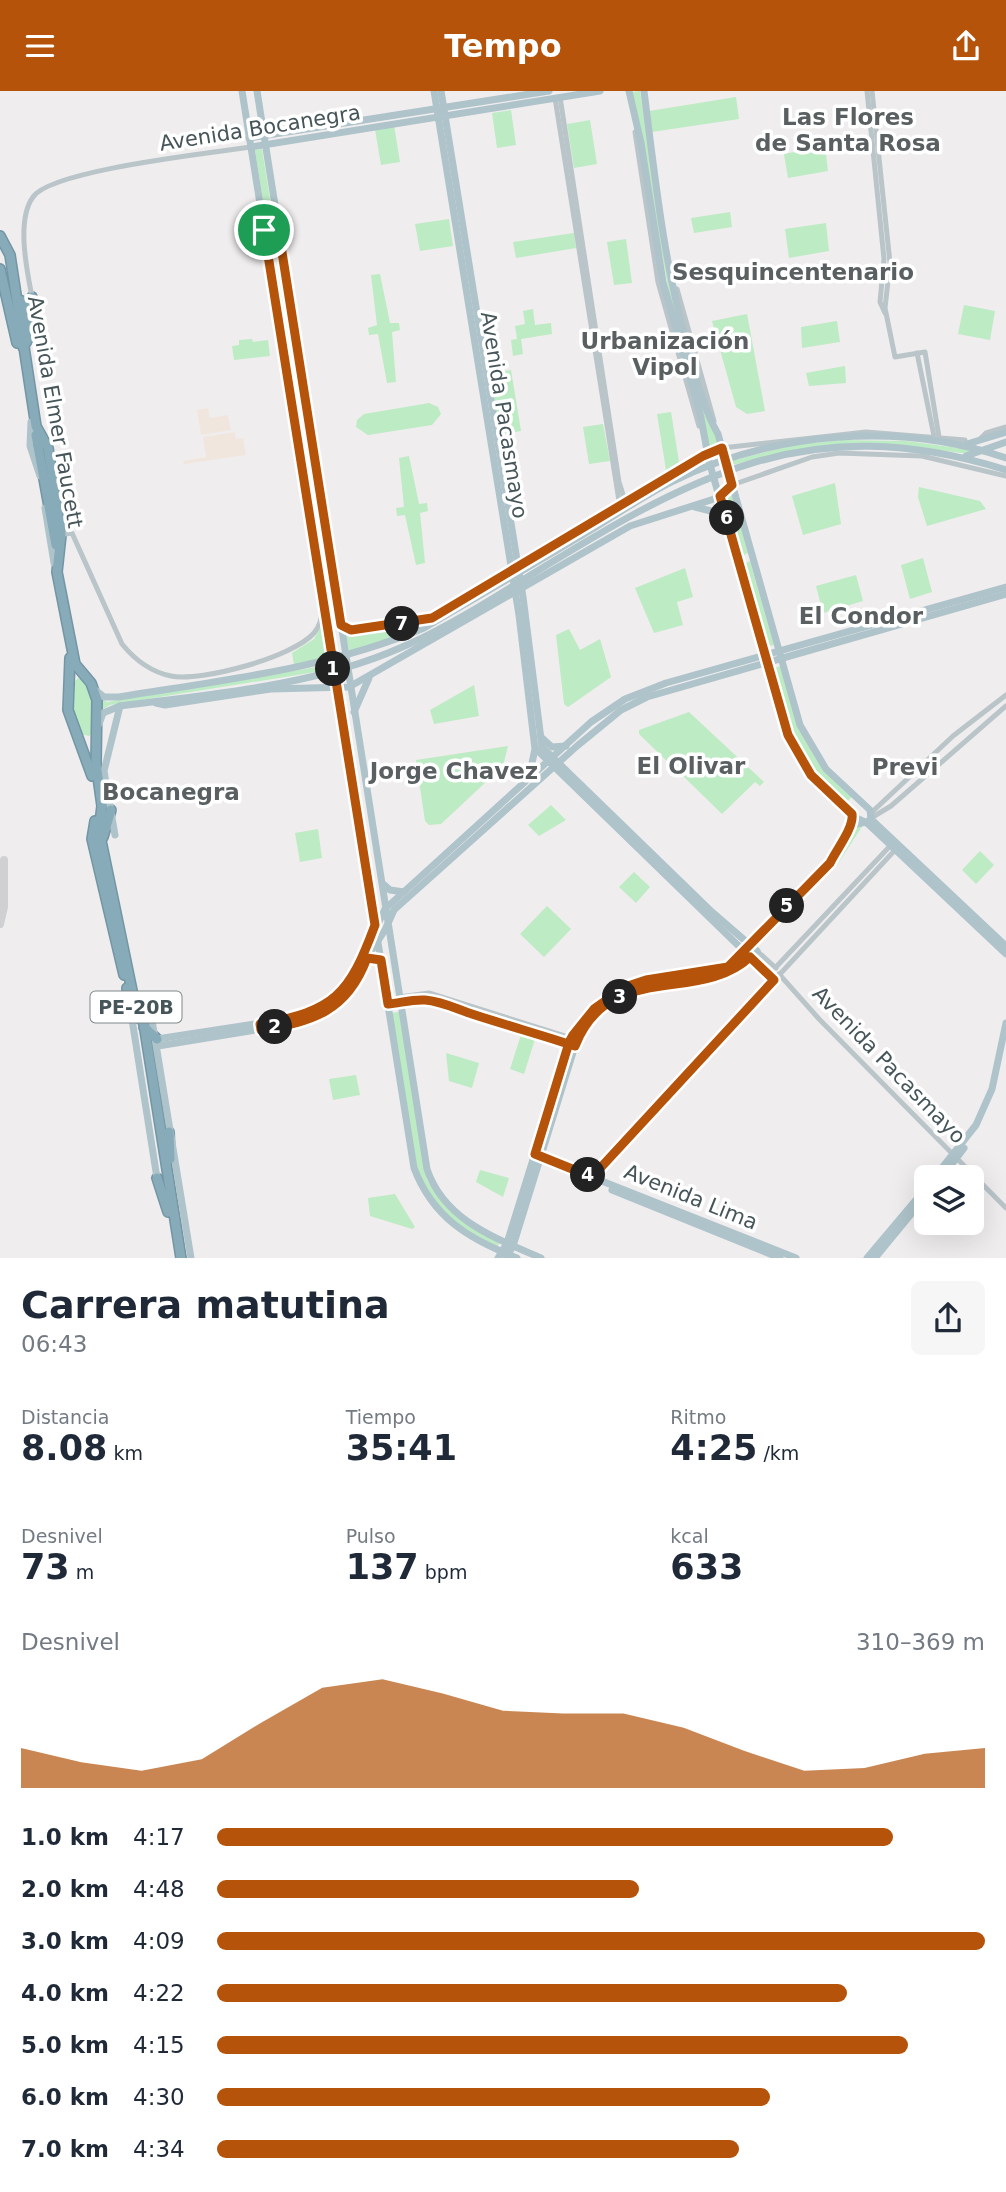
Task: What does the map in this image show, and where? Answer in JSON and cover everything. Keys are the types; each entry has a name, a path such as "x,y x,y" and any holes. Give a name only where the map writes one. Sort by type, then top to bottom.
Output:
{"highway":[{"name":"Avenida Elmer Faucett","path":"0,236 17,299 21,348"},
{"name":"Avenida Elmer Faucett","path":"0,269 21,348 33,422 57,535 57,572 75,664 84,677"},
{"path":"26,310 32,297"},
{"path":"17,299 24,302 30,336 21,348"},
{"path":"28,326 38,335"},
{"name":"Avenida Elmer Faucett","path":"57,535 54,563 69,644 69,684"},
{"path":"69,684 75,677 84,677"},
{"name":"PE-20B","path":"84,677 93,688 99,726 96,757 102,806 99,831 135,1006 144,1027 181,1258"},
{"name":"PE-20B","path":"69,684 68,709 91,769 97,807 92,839 131,1013 140,1030 175,1258"},
{"path":"76,733 82,738 90,738 99,726"},
{"path":"96,757 104,771"},
{"path":"101,842 111,810"},
{"path":"144,1027 160,1042"},
{"path":"169,1132 171,1196"},
{"path":"157,1178 168,1212"}],"main road":[{"path":"242,91 410,1150 418,1179 432,1205 450,1224 502,1256 517,1258"},
{"path":"257,91 349,687 429,1176 439,1194 455,1213 510,1245 541,1258"},
{"name":"Avenida Pacasmayo","path":"434,91 441,112"},
{"name":"Avenida Pacasmayo","path":"441,91 441,112 542,747 564,780 750,952"},
{"name":"Avenida Bocanegra","path":"250,142 265,145 550,91"},
{"name":"Avenida Bocanegra","path":"250,142 264,136 600,91"},
{"path":"629,91 633,118 641,143 663,282 700,413 713,475 796,752 811,775 852,815 869,819 1006,946"},
{"path":"644,91 648,138 671,287 707,413 718,434 800,725 816,757 864,805 869,819 893,847 1006,954"},
{"path":"264,230 278,227"},
{"path":"295,426 309,424"},
{"path":"966,445 1003,431"},
{"path":"93,688 109,698 345,658 424,628 713,475 727,465 773,447 829,438 884,437 966,445 1006,458"},
{"path":"962,457 1006,442"},
{"name":"Avenida Elmer Faucett","path":"39,446 40,477 54,563"},
{"path":"99,726 103,713 120,706 333,673 424,638 670,483 711,465 727,465 799,451 864,446 962,457 1006,473"},
{"path":"152,702 165,705 271,689 349,687 500,603 516,580 623,505 707,453 722,448"},
{"path":"341,625 351,630 425,621 631,526 694,507 720,496 732,485"},
{"path":"694,507 711,511 729,526"},
{"path":"738,560 752,556"},
{"name":"Avenida Pacasmayo","path":"516,580 535,749 750,952"},
{"path":"260,1027 300,1017 335,997 353,977 376,923 386,909 527,781 612,717 638,701 766,658 1006,587"},
{"path":"160,1042 305,1022 326,1012 350,990 394,910 537,781 567,745 598,717 633,695 1006,594"},
{"path":"323,602 337,598"},
{"path":"500,603 510,605 519,615"},
{"path":"354,713 372,675"},
{"path":"115,835 104,771 120,706"},
{"path":"539,733 552,747 567,745"},
{"path":"527,781 534,766 535,749"},
{"path":"537,781 550,776 564,780"},
{"path":"502,1256 510,1245 573,1042 598,1013 620,996 639,989 717,977 730,972 830,863 849,829 853,805 864,805"},
{"path":"849,829 869,819"},
{"path":"382,882 390,890 404,892"},
{"path":"376,923 383,918 387,922"},
{"path":"367,958 381,960"},
{"path":"148,996 160,1042 169,1132 191,1258"},
{"path":"131,1013 157,1178"},
{"path":"949,1165 974,1128 989,1095 1006,1023"},
{"path":"946,1165 977,1132 992,1098 1006,1038"},
{"name":"Avenida Lima","path":"537,1157 796,1258"},
{"name":"Avenida Lima","path":"537,1157 779,1258"},
{"path":"867,1258 914,1202"},
{"path":"875,1258 914,1211"}],"street":[{"path":"870,91 884,262 880,302 886,314 895,356 922,356 937,437"},
{"path":"557,98 623,505"},
{"name":"Avenida Bocanegra","path":"26,216 33,196 57,182 250,142"},
{"name":"Avenida Elmer Faucett","path":"26,216 25,252 32,297"},
{"path":"722,448 840,433 937,437 965,440 966,445"},
{"path":"732,485 812,457 839,453 879,452 932,457 1006,473"},
{"name":"Avenida Elmer Faucett","path":"57,535 72,533 122,644 130,653 159,672 198,681 301,643 319,624 323,602"},
{"path":"869,819 880,802 968,723 1006,695"},
{"path":"869,819 891,806 1006,706"},
{"path":"864,805 880,802"},
{"path":"592,1177 893,847"},
{"name":"Avenida Pacasmayo","path":"750,952 779,971 818,1019 1006,1208"},
{"name":"Avenida Pacasmayo","path":"750,952 774,980"},
{"path":"388,1004 429,993 573,1042"}],"green space":[{"path":"640,91 670,285 719,446 709,450 668,287 632,92"},
{"path":"736,97 739,119 652,132 649,111"},
{"path":"511,110 516,145 497,148 492,113"},
{"path":"590,120 597,164 574,168 567,124"},
{"path":"394,125 400,162 381,165 375,129"},
{"path":"825,146 828,171 788,178 784,154"},
{"path":"262,149 274,224 267,226 255,150"},
{"path":"730,212 732,227 694,233 691,218"},
{"path":"449,219 453,246 420,251 415,224"},
{"path":"826,223 829,251 789,258 785,229"},
{"path":"269,233 275,233 288,312 280,313"},
{"path":"574,233 576,248 516,258 513,242"},
{"path":"626,239 632,283 614,285 607,242"},
{"path":"380,274 390,323 399,323 400,330 392,332 396,382 387,383 378,334 369,335 368,328 377,325 371,275"},
{"path":"964,305 995,311 990,340 958,334"},
{"path":"533,309 535,325 551,323 552,334 521,339 523,354 513,356 511,340 517,339 515,326 525,324 523,311"},
{"path":"747,314 765,411 747,414 736,407 712,321"},
{"path":"283,321 288,321 303,420 297,419"},
{"path":"837,321 840,342 802,348 801,327"},
{"path":"252,339 253,342 268,340 270,356 234,360 232,346 239,345 239,340"},
{"path":"845,366 846,383 809,386 806,373"},
{"path":"511,370 521,431 498,435 488,373"},
{"path":"429,403 438,407 441,414 432,425 368,435 356,427 357,420 364,414"},
{"path":"671,412 679,462 666,470 657,414"},
{"path":"603,424 610,461 589,464 583,427"},
{"path":"304,428 307,431 333,592 328,596 325,594 300,431"},
{"path":"841,440 906,441 974,450 969,454 907,447 850,446 794,452 732,465 731,461 793,445"},
{"path":"409,456 419,504 427,503 428,511 420,513 425,563 416,565 405,515 397,516 396,508 404,507 399,458"},
{"path":"835,483 841,524 803,535 792,496"},
{"path":"919,487 980,501 986,509 927,526 918,497"},
{"path":"731,490 748,553 742,556 739,555 723,497"},
{"path":"923,558 932,592 910,599 901,565"},
{"path":"750,561 774,645 765,647 741,566"},
{"path":"685,568 693,597 677,602 683,625 654,633 635,588"},
{"path":"856,575 863,601 823,613 816,586"},
{"path":"323,623 328,659 294,665 292,653 314,639"},
{"path":"427,623 350,654 345,631"},
{"path":"569,629 580,650 600,639 611,677 568,707 564,704 556,635"},
{"path":"328,665 328,670 110,705 101,710 100,698 107,702"},
{"path":"781,666 812,752 852,796 845,805 812,774 789,734 771,669"},
{"path":"78,678 87,681 94,702 94,732 89,736 81,734 74,719 73,683"},
{"path":"474,685 479,716 434,724 430,710"},
{"path":"689,712 764,782 760,786 755,782 722,814 680,773 679,765 672,766 639,734 639,730"},
{"path":"508,746 503,766 441,824 429,825 425,821 416,760"},
{"path":"551,805 566,820 539,836 528,825"},
{"path":"863,825 837,865 759,945 757,941 817,878 852,830"},
{"path":"318,829 322,858 300,862 295,833"},
{"path":"980,851 994,865 976,884 962,870"},
{"path":"634,872 650,887 636,903 619,887"},
{"path":"547,906 571,929 544,957 520,934"},
{"path":"399,1012 427,1180 460,1216 501,1241 497,1247 448,1216 431,1197 417,1168 391,1013"},
{"path":"522,1032 536,1036 524,1074 510,1069"},
{"path":"446,1053 479,1063 472,1088 449,1081"},
{"path":"356,1075 360,1095 333,1100 329,1079"},
{"path":"480,1170 509,1178 503,1197 476,1182"},
{"path":"395,1194 415,1227 412,1229 370,1216 368,1198"}],"sand":[{"path":"208,408 210,418 228,415 231,430 201,435 197,410"},
{"path":"235,432 236,439 243,438 246,455 184,464 183,461 206,457 203,437"}],"taxiway":[{"path":"0,924 4,907 4,860"}],"district":[{"name":"Las Flores de Santa Rosa","path":"848,130"},
{"name":"Sesquincentenario","path":"793,272"},
{"name":"Urbanización Vipol","path":"665,354"},
{"name":"El Condor","path":"861,616"},
{"name":"El Olivar","path":"691,766"},
{"name":"Previ","path":"905,767"},
{"name":"Jorge Chavez","path":"454,771"},
{"name":"Bocanegra","path":"171,792"}],"route":[{"path":"264,230 278,227 341,625 351,630 432,618 707,453 722,448 732,485 720,496 788,735 811,775 852,814 852,824 836,848 830,863 728,967 711,972 646,980 625,987 594,1009 573,1035 571,1038 569,1044 568,1046 535,1154 592,1177 774,980 750,957 737,968 717,977 639,989 620,996 598,1013 578,1038 575,1046 569,1044 565,1043 522,1028 426,1000 388,1004 381,960 373,957 367,958 346,995 326,1012 305,1022 261,1030 260,1024 312,1013 335,997 353,977 375,925 264,230"}]}
